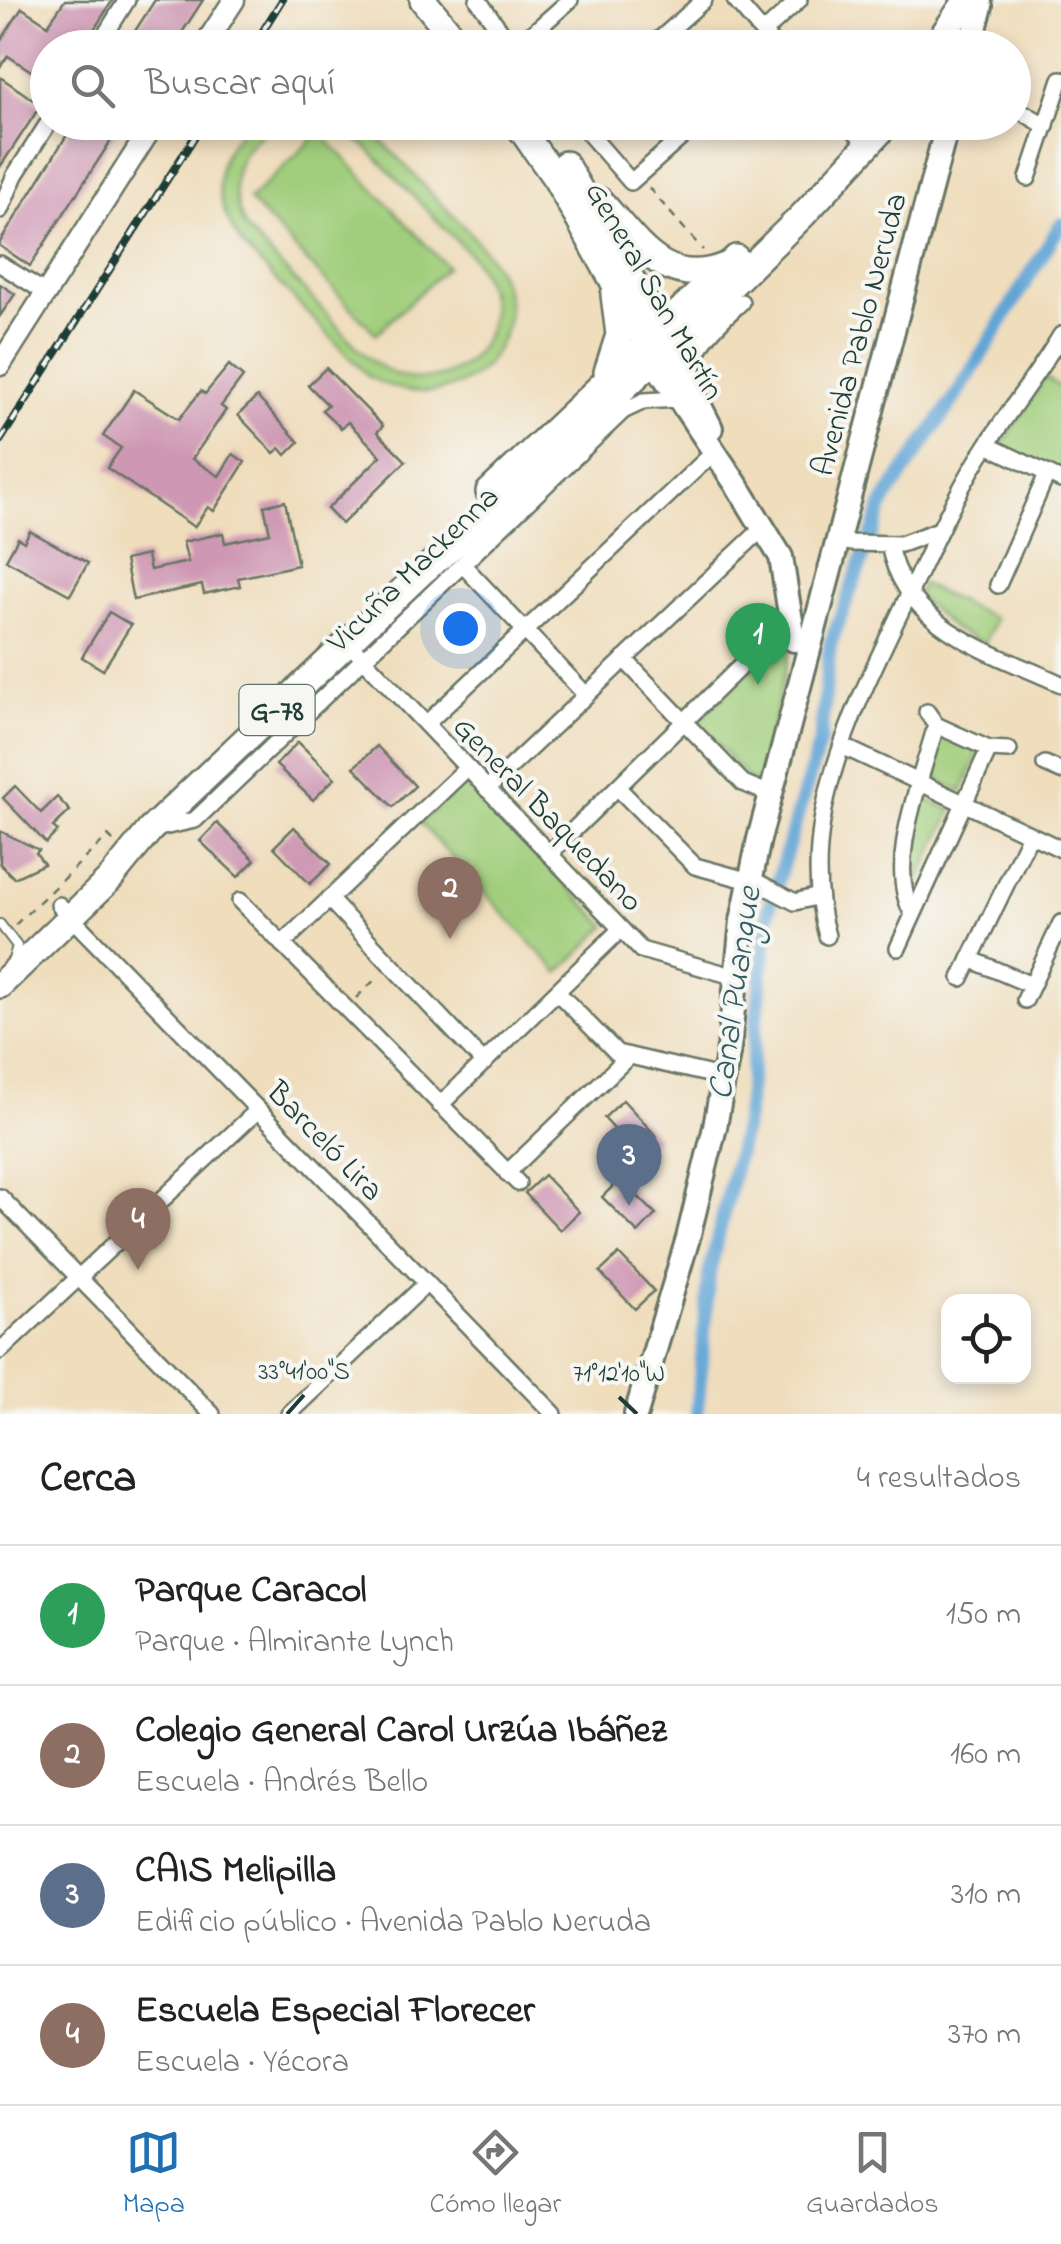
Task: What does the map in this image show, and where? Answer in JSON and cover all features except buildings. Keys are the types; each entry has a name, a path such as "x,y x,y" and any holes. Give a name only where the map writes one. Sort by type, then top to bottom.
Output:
{"main road":[{"path":"423,0 447,30"},
{"path":"948,30 968,3"},
{"path":"959,30 968,3"},
{"path":"968,3 969,30"},
{"name":"General San Martín","path":"529,140 556,179 603,267 657,344"},
{"name":"General San Martín","path":"544,140 568,167 657,344 740,490 787,563 802,620"},
{"name":"Vicuña Mackenna","path":"6,961 110,879 135,843 356,651 478,504 601,383 657,344 724,266 852,140"},
{"name":"Vicuña Mackenna","path":"422,572 479,524 657,344 803,215 855,140"},
{"name":"Avenida Pablo Neruda","path":"636,1414 701,1189 725,1078 736,977 770,794 792,704 802,620 836,539 943,140"},
{"path":"568,167 653,260 687,273 724,266"},
{"path":"601,383 616,352 619,328 614,297 603,267"},
{"name":"General San Martín","path":"686,396 713,454 740,490"},
{"path":"787,563 810,575 826,568"}],"street":[{"path":"109,30 128,0"},
{"path":"215,30 234,0"},
{"path":"478,0 500,30"},
{"path":"535,30 570,0"},
{"path":"670,30 704,0"},
{"path":"734,0 761,30"},
{"path":"765,30 798,0"},
{"path":"1028,178 1061,79"},
{"path":"1031,117 1046,126"},
{"path":"0,210 15,175 37,140"},
{"path":"0,365 144,140"},
{"path":"597,140 635,179 679,140"},
{"path":"0,264 46,293"},
{"path":"686,396 700,345 741,302"},
{"path":"827,936 814,897 821,837 842,746 864,683 939,530 987,445 1055,360 1061,335"},
{"name":"Vicuña Mackenna","path":"135,843 195,820 356,651 463,564 623,411 644,401 686,396"},
{"path":"987,445 1054,477 998,586"},
{"path":"426,724 713,454"},
{"path":"487,789 764,528"},
{"path":"836,539 900,544 939,530"},
{"path":"889,544 909,595 944,628 1061,684"},
{"path":"463,564 586,695"},
{"path":"549,854 802,620"},
{"name":"General Baquedano","path":"356,651 648,955 736,977"},
{"path":"624,659 743,782 770,794"},
{"path":"913,914 904,892 902,868 932,718 989,750 1009,750"},
{"path":"842,746 1061,848"},
{"path":"898,948 989,750"},
{"path":"282,944 467,768"},
{"path":"618,788 692,864 755,882 795,902 814,897"},
{"path":"961,978 1030,835"},
{"path":"330,899 484,1063"},
{"path":"240,901 512,1178 629,1056"},
{"name":"Barceló Lira","path":"65,911 554,1414"},
{"path":"970,959 1028,992 1061,923"},
{"path":"440,1105 621,929"},
{"path":"557,992 617,1053 725,1078"},
{"path":"0,1351 258,1110"},
{"path":"0,1196 212,1414"},
{"path":"289,1414 427,1283"}],"lane":[{"path":"0,924 6,961"}],"path":[{"path":"635,179 724,266"},
{"path":"6,961 108,836 135,843"},
{"path":"346,1009 391,964"}],"green space":[{"path":"234,140 255,140 242,157 235,182 235,197 246,229 355,345 370,359 401,376 440,376 464,364 482,344 491,321 490,299 472,257 357,140 380,140 463,225 502,280 508,300 508,321 491,358 471,378 433,392 407,391 369,377 244,247 221,198 219,183 226,152"},
{"path":"312,140 328,140 447,267 376,334 249,200"},
{"path":"1045,377 1061,388 1061,480 998,451"},
{"path":"922,584 995,619 984,644 953,629 917,596"},
{"path":"782,639 790,649 760,782 751,782 697,721"},
{"path":"940,731 979,752 962,792 929,775"},
{"path":"464,781 607,926 559,973 420,823"},
{"path":"922,798 953,810 914,890 909,857"}],"waterway":[{"name":"Canal Puangue","path":"697,1414 709,1274 746,1118 769,909 820,741 830,645 885,500 958,393 1061,224"}],"railway":[{"path":"263,30 282,0"},
{"path":"0,441 192,140"}],"place":[{"name":"Parque Caracol","path":"758,685"},
{"name":"Colegio General Carol Urzúa Ibáñez","path":"450,939"},
{"name":"CAIS Melipilla","path":"629,1206"},
{"name":"Escuela Especial Florecer","path":"138,1270"}]}
